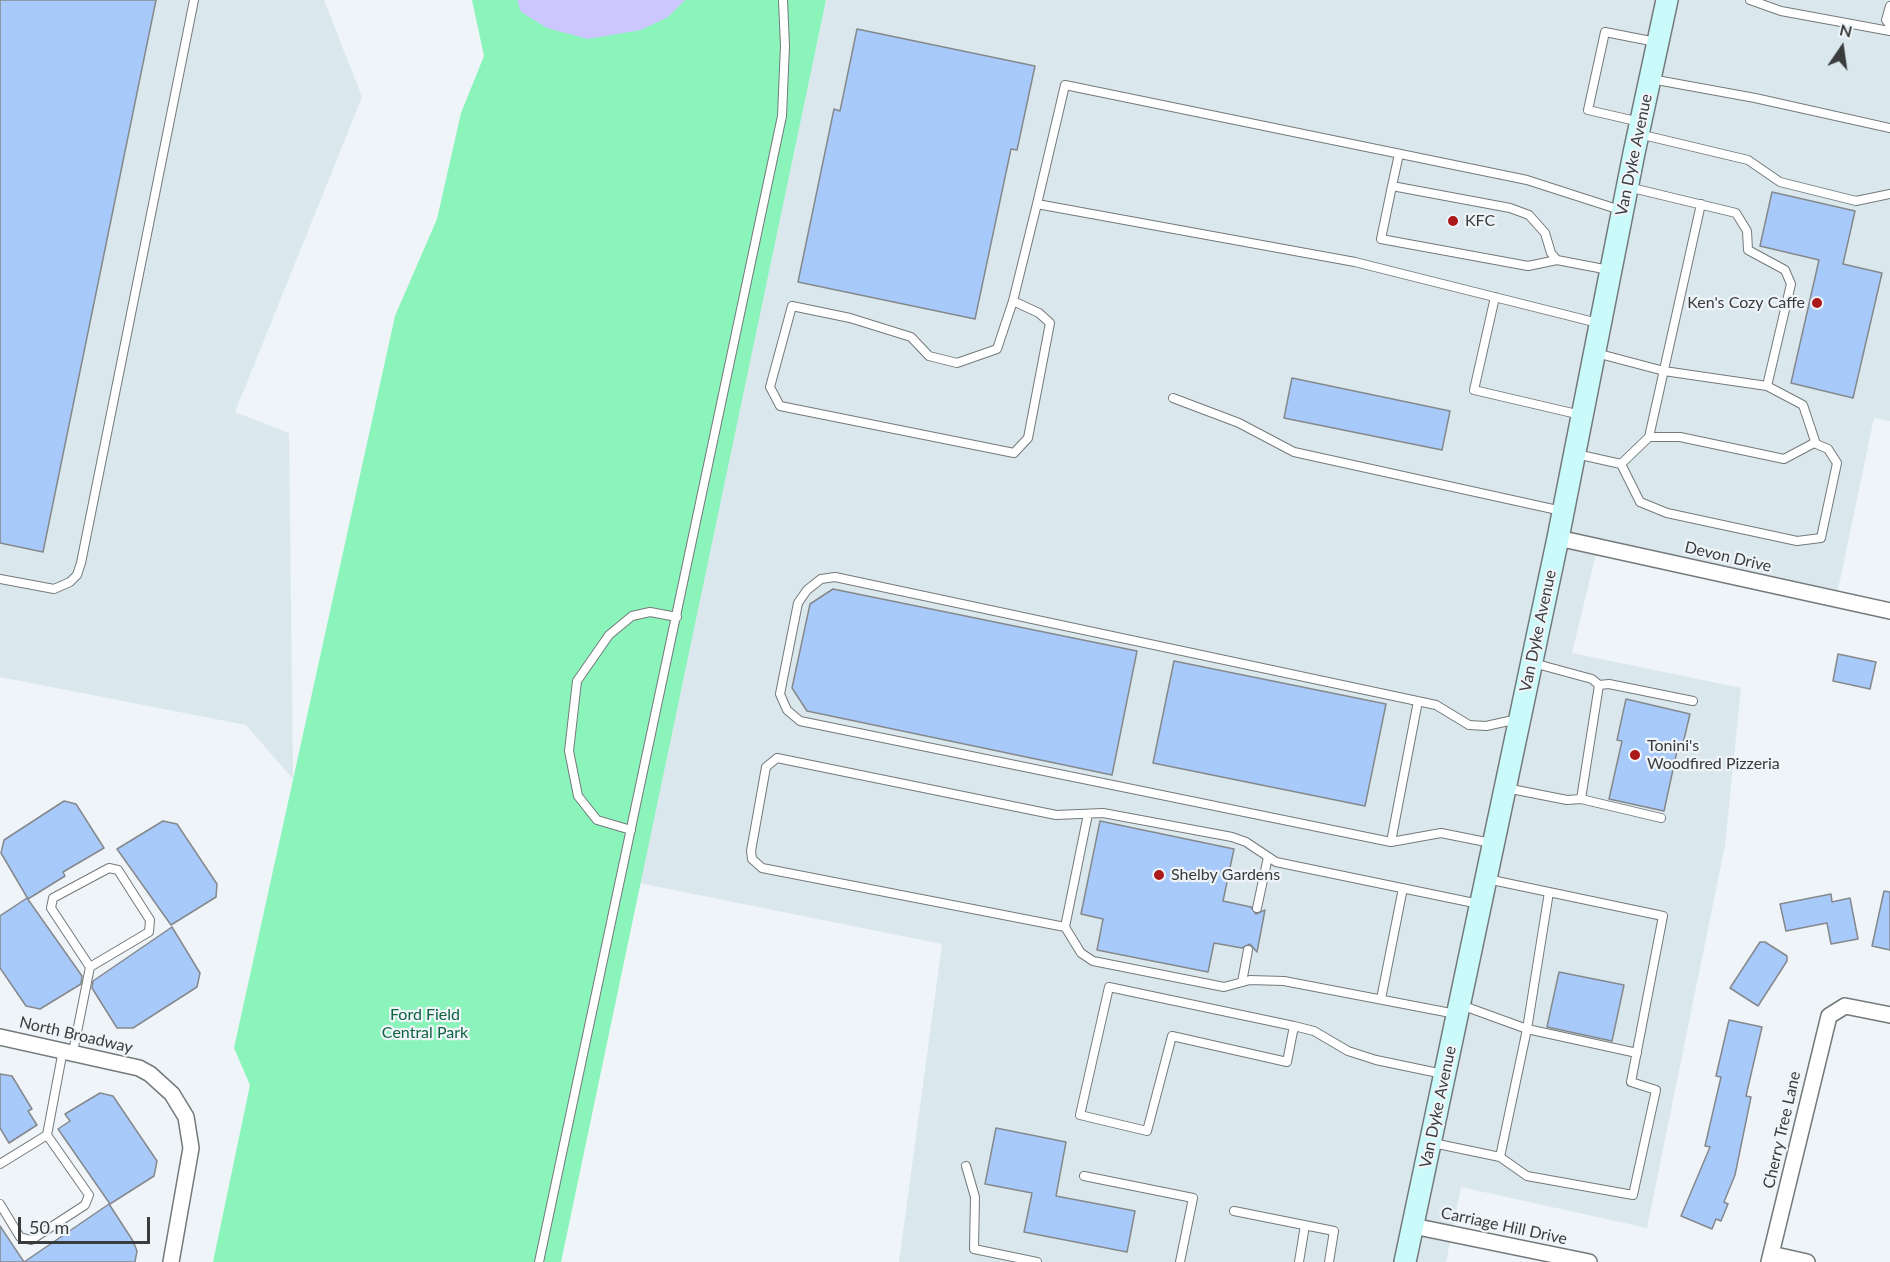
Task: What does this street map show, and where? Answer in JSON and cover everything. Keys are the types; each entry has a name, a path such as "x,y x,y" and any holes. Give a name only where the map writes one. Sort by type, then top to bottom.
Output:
{"main road":[{"name":"Van Dyke Avenue","path":"1405,1262 1558,538 1639,127 1667,0"}],"street":[{"name":"Devon Drive","path":"1558,538 1890,611"},
{"name":"Cherry Tree Lane","path":"1770,1258 1826,1022 1836,1009 1850,1006 1890,1015"},
{"name":"North Broadway","path":"0,1037 139,1068 150,1074 172,1094 186,1117 191,1148 171,1262"},
{"name":"Carriage Hill Drive","path":"1413,1226 1589,1262"},
{"path":"1770,1258 1807,1262"}],"lane":[{"path":"0,579 54,589 70,582 77,574 81,563 194,0"},
{"path":"539,1262 782,116 785,46 783,0"},
{"path":"1750,0 1781,11 1890,31"},
{"path":"1890,6 1886,20 1890,25"},
{"path":"1658,42 1605,32 1588,110 1748,160 1780,182 1856,201 1890,194"},
{"path":"1650,78 1755,98 1890,128"},
{"path":"1013,301 1040,313 1050,323 1028,438 1014,453 780,406 770,387 792,306 850,318 911,337 929,356 957,363 997,349 1013,301 1065,85 1527,180 1622,211"},
{"path":"1399,154 1381,238 1527,266 1557,260 1610,271"},
{"path":"1392,186 1510,208 1529,215 1545,233 1551,253 1557,260"},
{"path":"1627,187 1736,213 1747,231 1748,250 1785,270 1791,284 1767,386"},
{"path":"1037,204 1354,262 1600,324"},
{"path":"1621,464 1649,437 1701,204"},
{"path":"1495,297 1474,390 1582,416"},
{"path":"1594,353 1664,371 1767,386 1803,405 1816,444"},
{"path":"1173,398 1239,423 1294,452 1563,512"},
{"path":"1621,464 1640,502 1667,513 1797,541 1821,538 1837,464 1828,449 1814,442 1784,459 1680,436 1649,437"},
{"path":"1575,454 1621,464"},
{"path":"1493,844 1441,833 1391,842 800,721 787,710 780,694 798,603 807,590 821,579 835,577 1436,705 1469,725 1486,726 1520,719"},
{"path":"631,830 597,820 578,796 569,751 577,681 609,635 632,616 650,612 676,617"},
{"path":"1532,663 1592,679 1599,686"},
{"path":"1599,686 1609,684 1693,701"},
{"path":"1581,799 1599,686"},
{"path":"1391,842 1418,701"},
{"path":"1065,927 762,867 752,859 751,851 766,767 770,761 777,758 1056,815 1103,813 1232,837 1246,842 1276,862 1480,904"},
{"path":"1505,788 1567,800 1581,799 1661,818"},
{"path":"1088,814 1065,927 1081,953 1093,961 1224,987 1242,982 1284,981 1381,999 1458,1009 1527,1029 1637,1053"},
{"path":"1257,908 1268,857"},
{"path":"0,1164 47,1135 90,967 149,932 150,920 118,870 109,868 53,898 51,908 90,967"},
{"path":"1430,1142 1500,1157 1527,1176 1633,1195 1656,1090 1631,1082 1663,916 1486,879"},
{"path":"1381,999 1403,888"},
{"path":"1500,1157 1527,1029 1549,892"},
{"path":"1242,982 1248,950"},
{"path":"1294,1026 1287,1062 1172,1036 1147,1131 1080,1115 1109,987 1294,1026 1314,1031 1348,1051 1376,1060 1444,1074"},
{"path":"0,1204 20,1237 31,1240 85,1205 88,1195 47,1135"},
{"path":"966,1166 975,1197 974,1249 1037,1262"},
{"path":"1084,1176 1193,1198 1180,1262"},
{"path":"1234,1211 1334,1231 1329,1262"},
{"path":"1299,1262 1305,1225"}],"shaded area":[{"path":"0,0 324,0 362,97 235,412 289,433 293,779 246,725 0,677"},
{"path":"517,0 685,0 668,17 641,30 588,39 547,28 521,12"},
{"path":"826,0 1890,0 1890,421 1874,418 1836,599 1598,546 1572,653 1741,688 1725,845 1647,1228 1461,1187 1446,1262 899,1262 942,944 639,883"}],"green space":[{"name":"Ford Field Central Park","path":"472,0 826,0 561,1262 213,1262 250,1085 234,1048 395,316 437,219 461,113 484,56"}],"building":[{"path":"0,0 156,0 43,552 0,543"},
{"path":"857,29 1035,66 1017,150 1011,149 975,319 798,282 834,109 840,111"},
{"path":"1772,192 1855,211 1843,264 1882,273 1853,398 1791,383 1819,260 1760,246"},
{"path":"1292,378 1450,411 1442,450 1284,418"},
{"path":"833,589 1137,651 1112,775 807,711 792,688 810,604"},
{"path":"1838,654 1876,662 1870,689 1833,681"},
{"path":"1174,661 1386,704 1365,806 1153,763"},
{"path":"1626,699 1690,714 1681,752 1677,751 1664,811 1609,799 1622,741 1617,740"},
{"path":"64,801 76,804 104,848 63,872 65,876 28,899 1,853 4,840"},
{"path":"163,821 177,824 217,884 216,897 171,925 117,849"},
{"name":"Shelby Gardens","path":"1100,821 1234,849 1223,901 1251,907 1256,914 1265,910 1257,952 1250,944 1242,948 1214,943 1208,972 1097,950 1103,919 1081,914"},
{"path":"1884,891 1890,892 1890,950 1872,946"},
{"path":"1831,894 1832,902 1850,898 1858,939 1831,944 1827,923 1786,931 1780,904"},
{"path":"27,898 82,976 81,984 40,1009 26,1006 0,968 0,916"},
{"path":"172,927 200,973 197,987 133,1028 117,1028 92,988 93,981"},
{"path":"1760,942 1765,942 1787,956 1787,961 1758,1006 1730,988"},
{"path":"1559,972 1624,985 1612,1041 1547,1027"},
{"path":"1729,1020 1762,1027 1746,1096 1751,1097 1735,1175 1724,1202 1728,1204 1721,1221 1716,1219 1712,1229 1681,1216 1710,1147 1705,1146 1721,1077 1716,1076"},
{"path":"0,1074 12,1076 32,1109 28,1111 37,1125 9,1143 0,1128"},
{"path":"100,1093 113,1096 157,1161 154,1176 110,1204 58,1129 70,1121 65,1114"},
{"path":"996,1128 1066,1142 1056,1196 1135,1211 1127,1252 1024,1232 1032,1193 985,1184"},
{"path":"109,1204 133,1241 137,1251 135,1262 24,1262"},
{"path":"0,1226 24,1262 0,1262"}],"place":[{"name":"KFC","path":"1453,221"},
{"name":"Ken's Cozy Caffe","path":"1817,303"},
{"name":"Tonini's Woodfired Pizzeria","path":"1635,755"},
{"name":"Shelby Gardens","path":"1159,875"}]}
